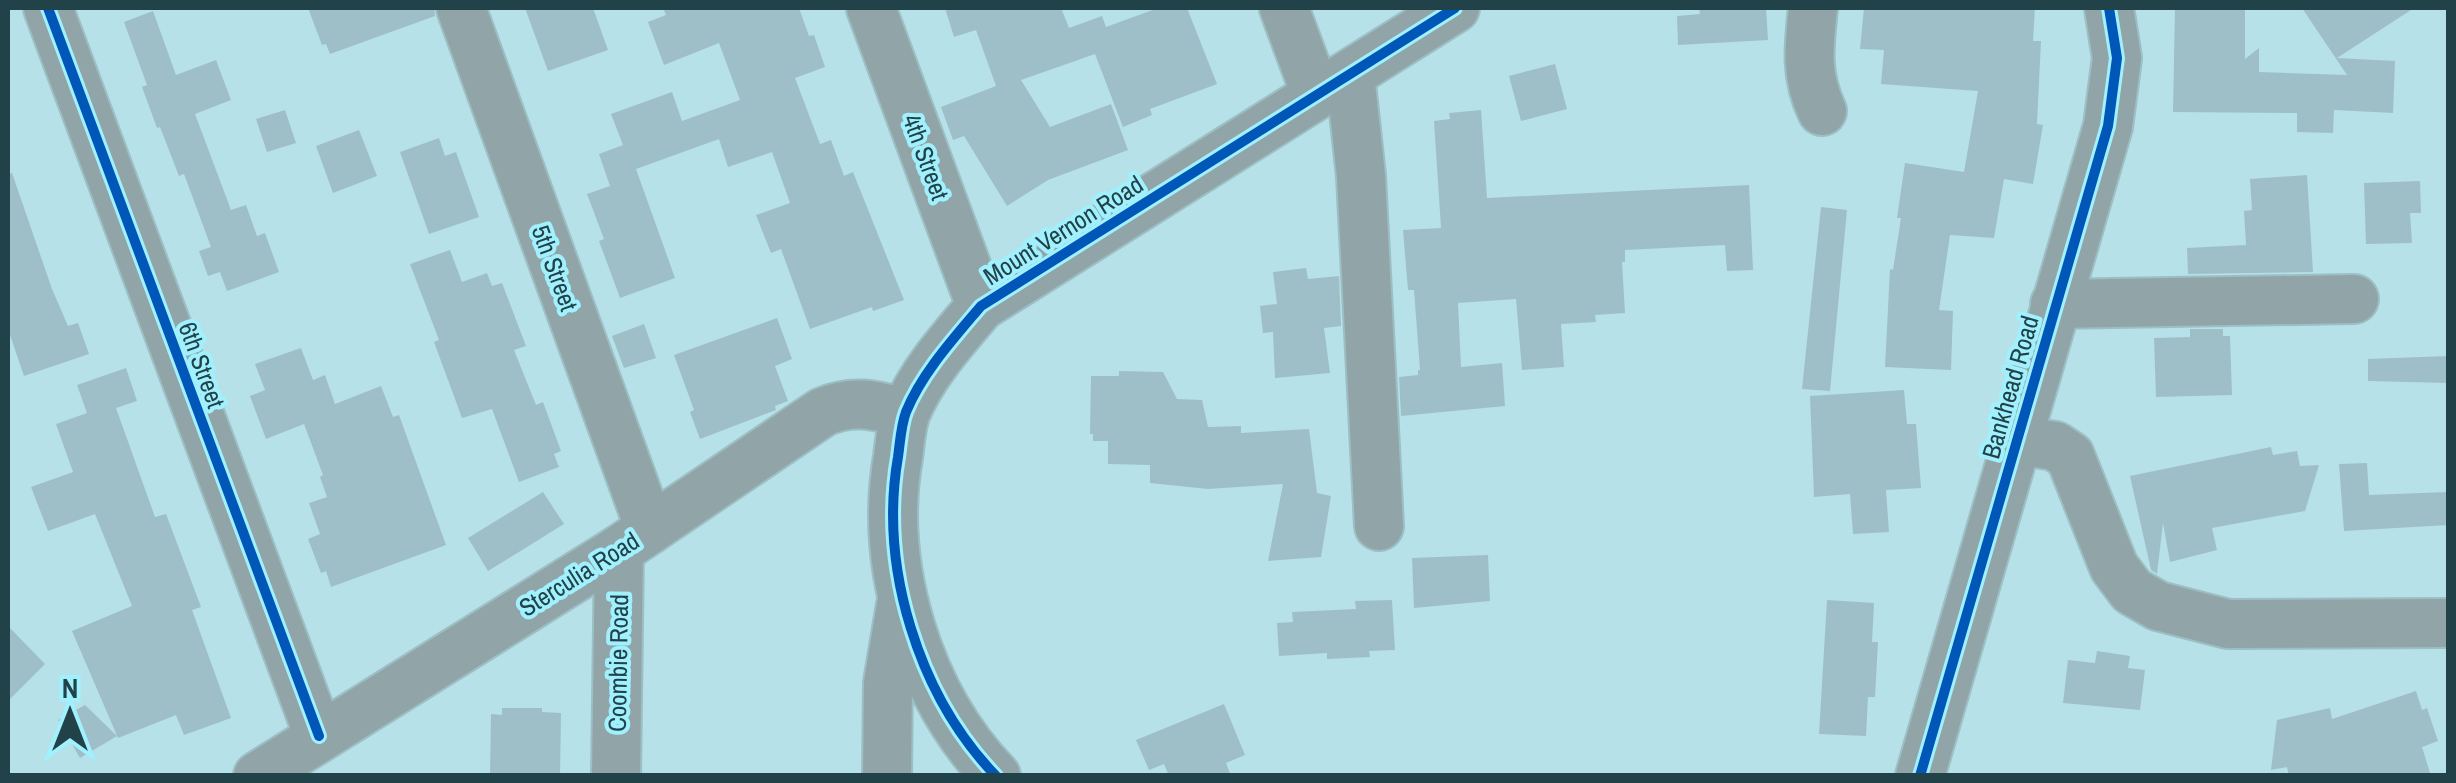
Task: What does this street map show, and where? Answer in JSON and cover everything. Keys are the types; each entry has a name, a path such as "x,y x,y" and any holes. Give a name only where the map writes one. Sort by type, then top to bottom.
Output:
{"street":[{"name":"6th Street","path":"48,8 318,736"},
{"name":"5th Street","path":"460,8 634,540"},
{"name":"4th Street","path":"872,8 981,306"},
{"path":"1284,8 1333,84 1361,176 1379,526"},
{"name":"Mount Vernon Road","path":"996,776 973,752 939,694 902,597 894,541 894,481 905,413 932,368 981,306 1456,8"},
{"path":"1813,8 1807,61 1811,87 1822,111"},
{"name":"Bankhead Road","path":"1920,776 2110,112 2117,58 2109,8"},
{"path":"2055,304 2354,299"},
{"name":"Sterculia Road","path":"258,776 634,540 823,412 843,404 866,402 905,413"},
{"path":"2015,440 2056,446 2070,456 2114,568 2132,591 2158,606 2228,624 2448,623"},
{"name":"Coombie Road","path":"616,776 634,540"},
{"path":"886,776 888,683 902,597"}],"building":[{"path":"308,8 434,8 435,16 330,54 326,44 322,45"},
{"path":"525,8 593,8 608,50 548,71"},
{"path":"663,8 799,8 825,67 795,78 820,144 831,140 844,176 853,172 904,300 810,329 781,249 771,253 756,215 790,203 772,152 728,167 719,139 636,169 675,278 620,298 587,194 610,186 599,154 623,145 611,114 672,92 682,121 740,100 719,43 664,65 648,22 666,15"},
{"path":"945,8 1061,8 1069,28 1102,16 1106,27 1158,8 1187,8 1217,84 1150,109 1152,115 1123,127 1095,54 1021,80 1050,127 1111,104 1128,150 1048,180 1007,206 964,136 953,140 941,107 996,86 976,30 954,37"},
{"path":"1699,8 1766,8 1768,40 1678,45 1677,16 1700,14"},
{"path":"1864,8 2035,8 2033,41 2041,41 2037,124 2043,125 2033,184 2004,179 1994,238 1950,235 1939,310 1953,311 1951,370 1885,367 1890,269 1893,270 1901,218 1897,218 1905,163 1964,172 1978,91 1881,84 1884,50 1860,49"},
{"path":"2175,8 2245,8 2245,59 2259,48 2259,72 2347,75 2302,8 2414,8 2337,58 2395,61 2393,113 2334,110 2333,133 2297,132 2297,113 2173,112"},
{"path":"153,11 176,75 216,60 231,100 195,114 231,210 246,205 257,236 265,233 279,272 227,291 220,272 208,276 199,251 211,247 184,174 179,176 160,127 157,128 142,87 147,85 124,22"},
{"path":"1555,64 1567,109 1521,121 1509,76"},
{"path":"285,110 296,143 267,152 256,119"},
{"path":"1481,110 1487,198 1749,185 1753,270 1727,271 1725,245 1625,250 1625,313 1595,315 1596,322 1561,324 1564,367 1522,370 1516,299 1458,303 1461,367 1502,363 1505,406 1401,416 1399,377 1418,375 1420,370 1414,290 1408,290 1403,230 1441,228 1434,121 1450,119 1449,113"},
{"path":"359,130 377,176 333,193 316,146"},
{"path":"439,138 445,156 456,152 479,217 429,234 400,152"},
{"path":"12,173 52,289 68,326 78,323 89,354 24,376 8,329 8,174"},
{"path":"2307,175 2313,272 2188,274 2187,248 2246,245 2244,211 2252,210 2250,179"},
{"path":"2420,181 2421,213 2410,213 2412,243 2366,244 2364,183"},
{"path":"1821,207 1847,210 1830,391 1802,389"},
{"path":"450,250 462,282 487,273 492,286 502,283 526,346 514,350 536,405 543,402 561,451 554,454 559,467 519,482 492,409 462,418 434,342 439,340 410,264"},
{"path":"1306,268 1308,279 1339,276 1341,326 1324,328 1330,373 1275,378 1273,332 1263,333 1260,306 1277,304 1273,272"},
{"path":"777,318 792,359 775,366 788,401 775,406 776,410 700,439 674,355"},
{"path":"644,324 656,358 624,368 612,336"},
{"path":"2190,329 2223,329 2223,336 2230,336 2232,395 2156,397 2154,338 2190,337"},
{"path":"301,348 313,380 325,375 335,404 381,386 393,417 399,415 446,545 331,587 308,539 320,534 309,503 327,497 304,424 266,439 250,396 265,390 255,364"},
{"path":"2448,356 2448,383 2368,381 2368,359"},
{"path":"126,368 137,401 116,408 155,517 166,514 201,607 192,610 231,718 184,735 176,715 118,738 72,631 132,606 95,514 48,531 31,487 73,472 56,424 87,413 77,385"},
{"path":"1119,371 1163,372 1177,399 1202,400 1208,427 1241,426 1241,433 1309,429 1317,493 1331,496 1321,557 1268,561 1283,484 1208,489 1150,483 1150,465 1108,464 1108,441 1093,441 1090,434 1091,376 1119,376"},
{"path":"1904,390 1907,424 1916,424 1921,488 1886,490 1889,532 1853,534 1850,494 1814,497 1810,396"},
{"path":"2271,447 2273,455 2297,451 2300,466 2319,465 2305,511 2212,528 2217,550 2170,562 2163,523 2157,574 2151,570 2130,476"},
{"path":"2367,463 2369,495 2448,492 2448,525 2344,531 2339,464"},
{"path":"543,492 564,524 488,571 468,538"},
{"path":"1488,555 1490,601 1414,608 1412,558"},
{"path":"1392,600 1395,650 1369,651 1370,657 1327,659 1327,653 1279,656 1277,623 1293,622 1292,612 1356,609 1355,601"},
{"path":"1827,600 1874,603 1872,642 1878,642 1875,697 1868,697 1866,736 1819,734"},
{"path":"8,626 45,664 8,701"},
{"path":"2097,651 2130,656 2128,668 2145,670 2140,710 2063,703 2068,660 2095,663"},
{"path":"2416,691 2422,710 2427,708 2438,741 2422,747 2431,776 2289,776 2287,767 2271,770 2277,720 2330,708 2332,719"},
{"path":"1224,704 1245,755 1226,763 1231,776 1169,776 1164,764 1149,770 1136,740"},
{"path":"85,705 117,736 80,758 58,720"},
{"path":"502,708 542,708 542,712 561,713 560,776 490,776 491,714 502,715"}],"cycle path":[{"path":"48,8 319,736"},
{"path":"996,776 945,707 926,668 900,585 894,499 903,423 921,383 981,306 1455,8"},
{"path":"1920,776 2108,126 2117,58 2109,8"}]}
